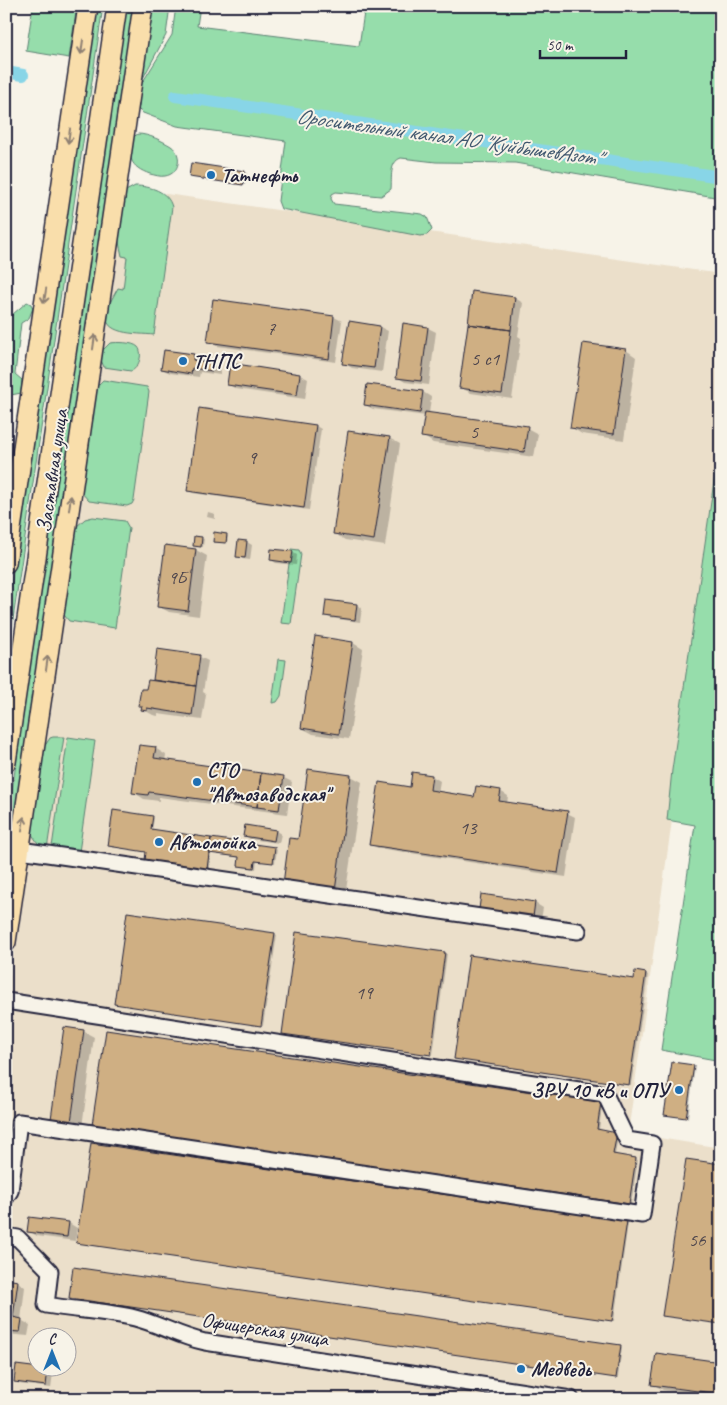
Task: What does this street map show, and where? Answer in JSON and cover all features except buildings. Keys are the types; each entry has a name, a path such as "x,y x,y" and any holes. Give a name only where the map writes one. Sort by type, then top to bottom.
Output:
{"main road":[{"name":"Заставная улица","path":"6,562 88,6"},
{"name":"Заставная улица","path":"6,762 116,6"},
{"name":"Заставная улица","path":"6,942 143,6"},
{"path":"76,87 104,90"}],"street":[{"path":"20,850 578,931"},
{"path":"6,1001 605,1094 627,1140 652,1144 642,1215 19,1122 10,1191 6,1197"},
{"name":"Офицерская улица","path":"6,1236 18,1238 50,1271 46,1306 134,1318 166,1328 188,1339 571,1399"}],"shaded area":[{"path":"125,188 721,274 721,472 628,1133 721,1148 721,1399 6,1399 6,1005"}],"green space":[{"path":"33,6 77,6 69,58 26,51"},
{"path":"96,6 103,6 6,667 6,620"},
{"path":"127,6 134,6 6,879 6,831"},
{"path":"152,6 170,6 166,35 141,82"},
{"path":"176,6 200,6 197,26 359,46 365,6 721,6 721,199 515,163 436,162 401,158 397,160 393,167 391,189 381,196 336,192 332,194 331,199 334,204 422,214 427,217 432,230 427,235 420,236 281,209 278,201 286,141 177,126 143,113 136,108 139,88 172,35"},
{"path":"138,134 155,138 168,144 175,150 178,163 174,172 165,176 158,176 143,171 134,164 130,156 130,150 133,137"},
{"path":"135,186 158,190 167,197 172,207 154,335 122,332 109,325 106,318 107,310 118,288 123,289 127,257 122,256 118,238 124,192"},
{"path":"27,302 33,308 29,318 21,323 15,374 22,380 21,393 6,396 6,320"},
{"path":"110,343 129,343 138,347 140,357 134,370 104,367 101,360 103,350"},
{"path":"103,380 147,387 149,392 134,500 132,504 127,506 89,501 81,492 96,387"},
{"path":"721,433 721,1061 661,1050 695,825 667,820 672,770"},
{"path":"93,517 125,521 129,528 115,628 69,621 64,615 76,527 85,519"},
{"path":"291,549 299,550 301,554 291,624 281,623"},
{"path":"278,659 286,660 281,696 277,702 272,703"},
{"path":"64,737 47,849 40,846 31,833 44,747 50,738"},
{"path":"68,737 95,741 79,852 52,847"}],"waterway":[{"name":"Оросительный канал АО \"КуйбышевАзот\"","path":"6,72 23,75"},
{"name":"Оросительный канал АО \"КуйбышевАзот\"","path":"175,96 721,177"}],"place":[{"name":"Татнефть","path":"211,175"},
{"name":"ТНПС","path":"183,361"},
{"name":"СТО \"Автозаводская\"","path":"197,782"},
{"name":"Автомойка","path":"159,842"},
{"name":"ЗРУ 10 кВ и ОПУ","path":"679,1090"},
{"name":"Медведь","path":"521,1369"}]}
